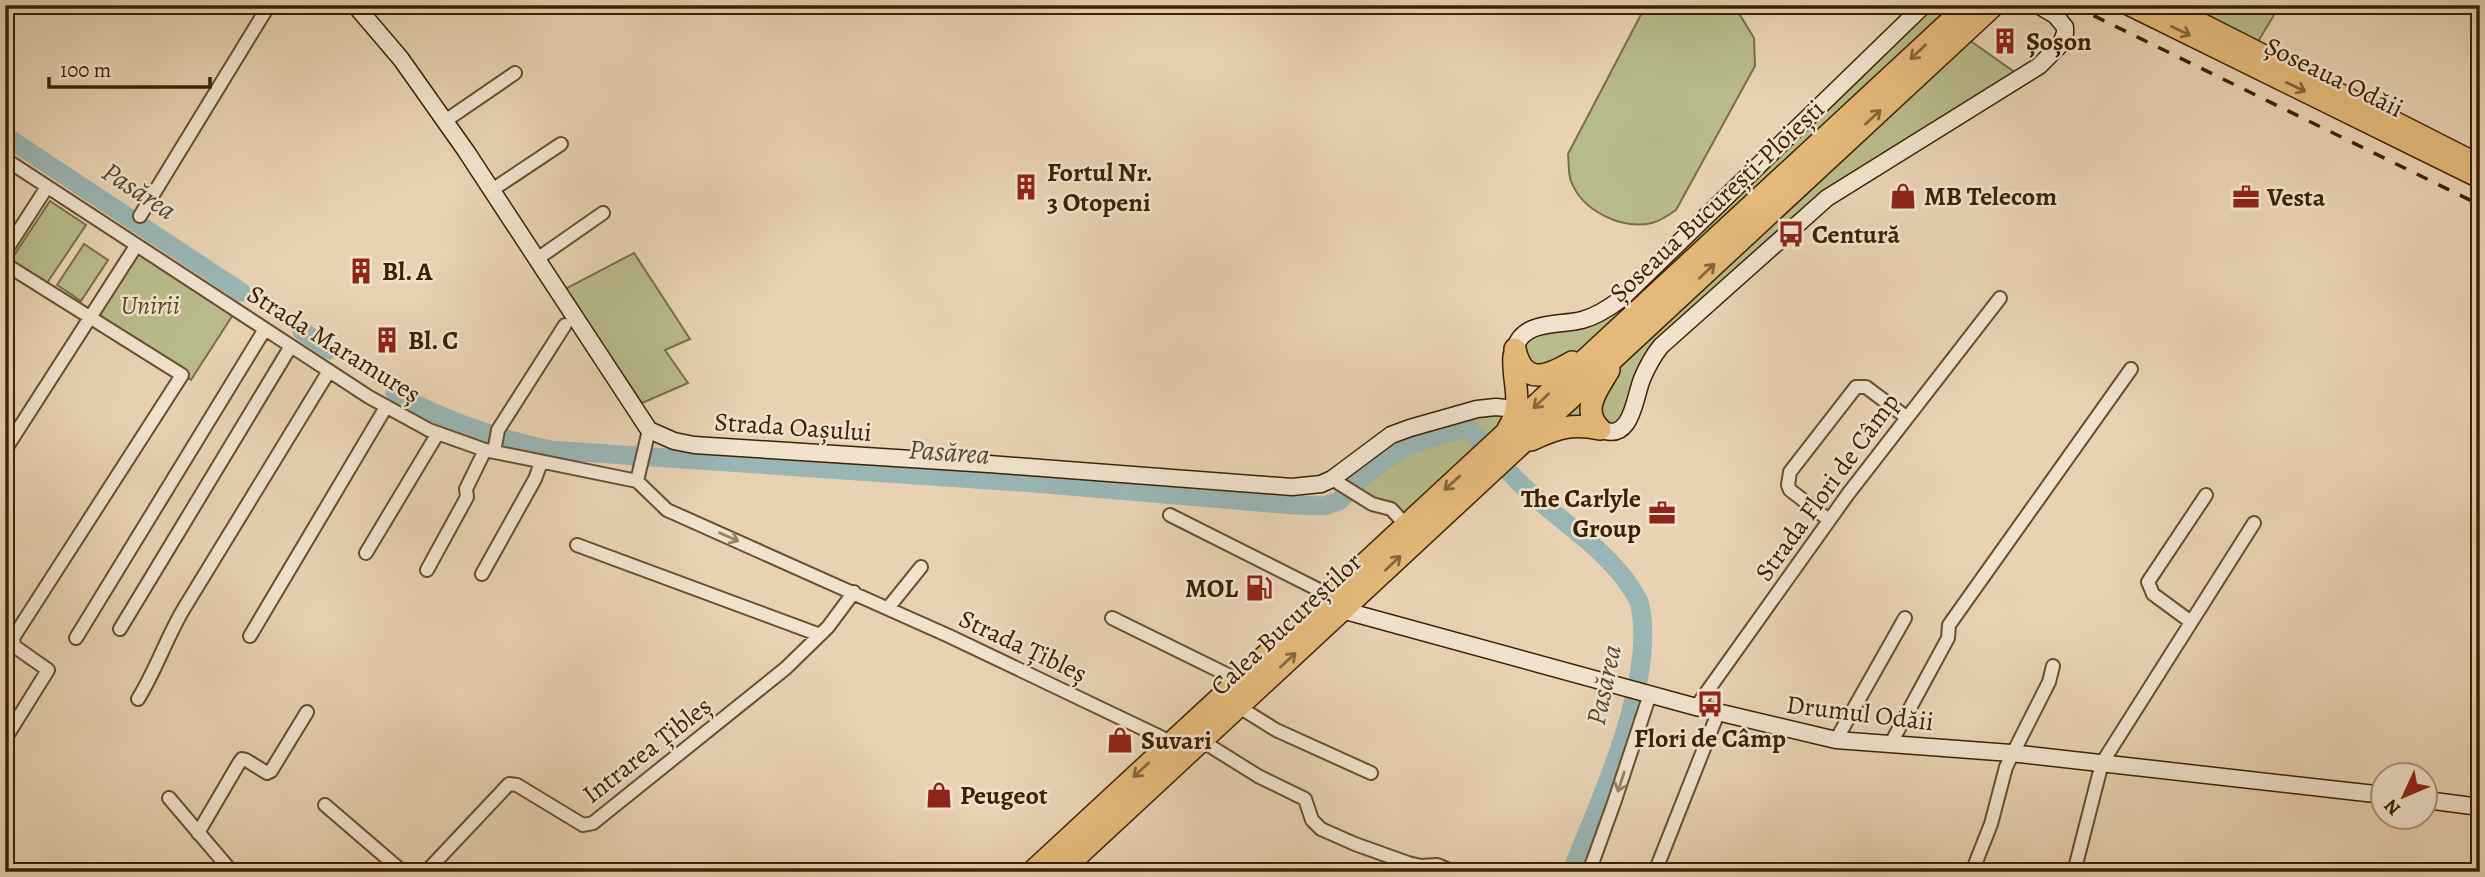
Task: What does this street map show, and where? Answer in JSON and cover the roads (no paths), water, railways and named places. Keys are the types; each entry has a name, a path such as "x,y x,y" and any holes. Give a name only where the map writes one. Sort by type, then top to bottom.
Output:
{"highway":[{"name":"Șoseaua București-Ploiești","path":"1651,312 1968,5"},
{"name":"Șoseaua București-Ploiești","path":"1509,442 1993,5"},
{"path":"1515,349 1519,362 1527,371 1544,375 1615,344"},
{"path":"1600,429 1592,419 1590,407 1615,344"},
{"name":"Șoseaua București-Ploiești","path":"1550,416 1615,344"},
{"path":"1515,349 1513,362 1518,393 1509,442 1566,426 1600,429"},
{"name":"Calea Bucureștilor","path":"1059,872 1238,707 1406,525 1509,442 1550,416"},
{"name":"Calea Bucureștilor","path":"1032,872 1238,680 1336,602 1509,442"}],"main road":[{"name":"Șoseaua Odăii","path":"2127,5 2480,178"},
{"name":"Șoseaua Odăii","path":"2172,7 2480,164"}],"street":[{"path":"140,216 269,5"},
{"path":"355,5 395,50 445,121 649,429 638,481 667,510 854,592"},
{"path":"1515,349 1521,335 1532,328 1584,320 1621,299 1924,5"},
{"path":"1600,429 1613,432 1625,426 1632,415 1647,367 1661,346 1810,212 1846,185 2022,78 2052,56 2064,38 2065,27 2055,15 2038,5"},
{"path":"445,121 515,73"},
{"path":"492,190 561,144"},
{"name":"Strada Maramureș","path":"5,159 386,407 438,433 489,451 638,481"},
{"path":"5,253 47,187"},
{"path":"537,259 603,214"},
{"path":"5,450 136,246"},
{"path":"5,264 182,375 13,638 14,646 48,670 5,739"},
{"name":"Strada Flori de Câmp","path":"1696,707 1829,520 2000,298"},
{"path":"427,570 467,497 467,489 498,430 565,325"},
{"path":"76,638 265,329"},
{"path":"120,629 291,346"},
{"path":"1890,745 1948,638 1950,625 2131,369"},
{"path":"138,699 183,610 329,371"},
{"path":"1829,520 1790,490 1788,480 1790,472 1850,391 1860,385 1866,387 1906,417"},
{"path":"250,636 386,407"},
{"name":"Strada Oașului","path":"649,429 663,437 694,445 1270,486 1306,486 1338,482 1391,435 1477,409 1516,409"},
{"path":"366,553 438,433"},
{"path":"482,574 536,479 541,463"},
{"path":"1338,482 1372,504 1391,509 1406,525"},
{"path":"2191,622 2153,594 2147,582 2206,495"},
{"path":"1170,516 1336,602"},
{"path":"2074,872 2102,763 2254,523"},
{"path":"577,545 820,635"},
{"path":"888,608 920,567"},
{"name":"Strada Țibleș","path":"854,592 1171,742"},
{"name":"Intrarea Țibleș","path":"426,872 509,784 517,786 583,825 593,823 765,685 820,635 854,592"},
{"name":"Drumul Odăii","path":"1336,602 1612,684 1718,713 1836,740 2011,753 2370,793"},
{"path":"1112,618 1238,680"},
{"path":"1836,740 1905,618"},
{"path":"1972,872 1988,833 2011,753 2049,682 2053,666"},
{"path":"1589,872 1650,694"},
{"path":"1238,707 1276,730 1371,773"},
{"path":"198,833 239,763 246,760 267,773 271,771 307,712"},
{"path":"1655,872 1718,713"},
{"path":"1202,741 1258,776 1305,799 1311,820 1321,829 1408,863 1437,865 1454,872"},
{"path":"169,798 232,872"},
{"path":"2440,802 2480,807"},
{"path":"325,805 403,872"}],"waterway":[{"name":"Pasărea","path":"5,136 241,292"},
{"name":"Pasărea","path":"302,331 329,350"},
{"name":"Pasărea","path":"395,393 470,428 550,450 1034,483 1294,505 1324,506 1339,501 1364,476 1400,450 1430,438 1468,428 1481,442"},
{"name":"Pasărea","path":"1510,473 1611,563 1631,588 1640,605 1643,635 1633,704 1610,777 1571,872"}],"railway":[{"path":"2072,5 2480,205"}],"place":[{"name":"Șoșon","path":"2005,41"},
{"name":"Fortul Nr. 3 Otopeni","path":"1026,187"},
{"name":"MB Telecom","path":"1903,196"},
{"name":"Vesta","path":"2246,197"},
{"name":"Centură","path":"1791,234"},
{"name":"Bl. A","path":"361,271"},
{"name":"Bl. C","path":"387,340"},
{"name":"The Carlyle Group","path":"1662,513"},
{"name":"MOL","path":"1259,588"},
{"name":"Flori de Câmp","path":"1710,704"},
{"name":"Suvari","path":"1120,740"},
{"name":"Peugeot","path":"939,795"}],"park label":[{"name":"Unirii","path":"150,305"}]}
